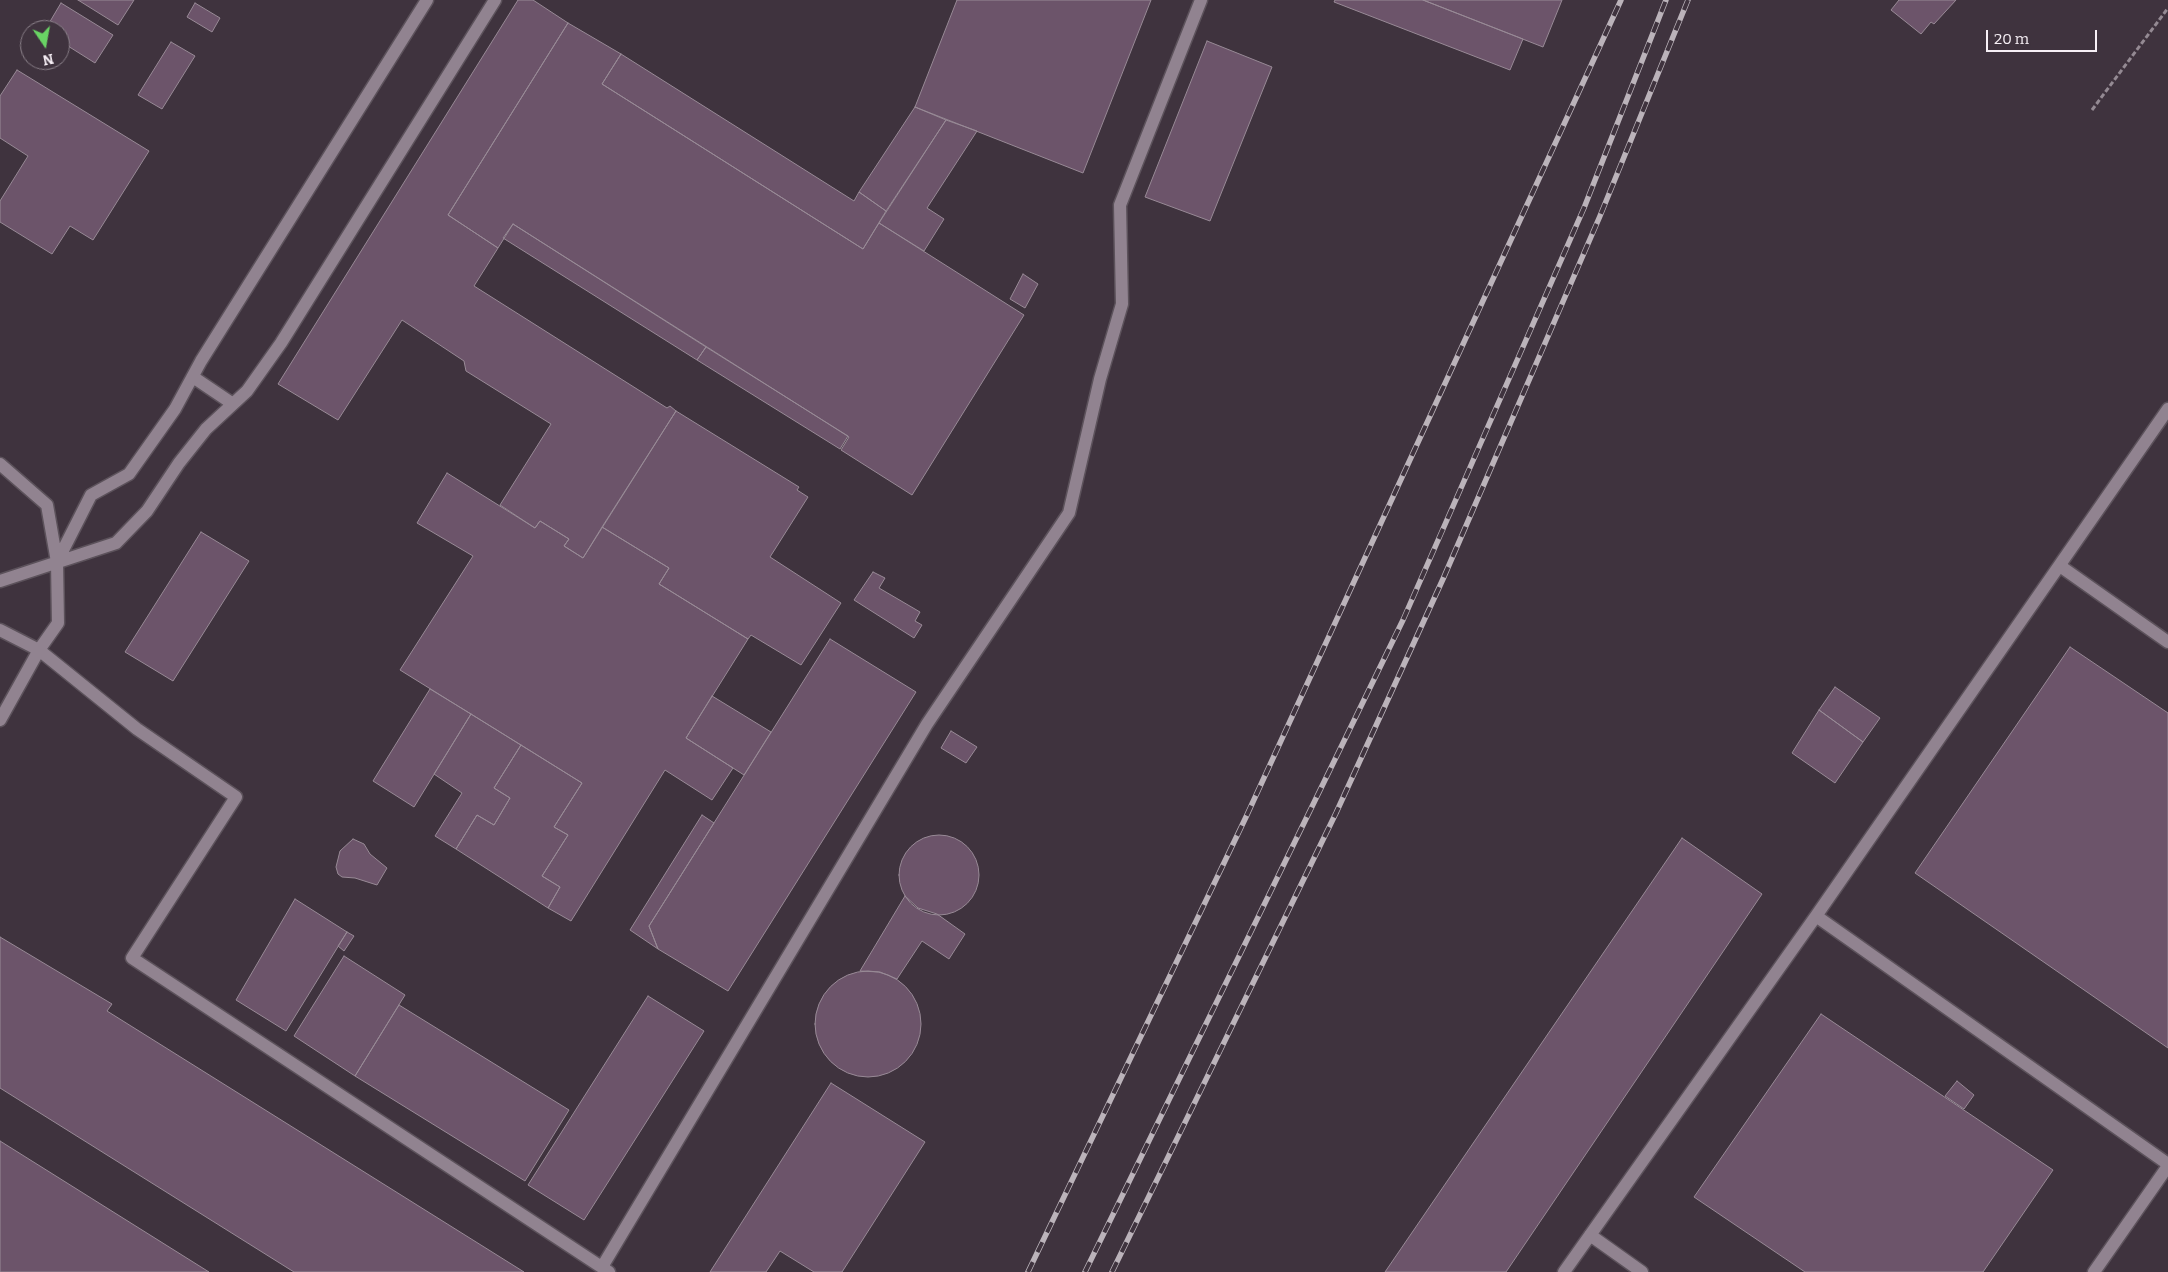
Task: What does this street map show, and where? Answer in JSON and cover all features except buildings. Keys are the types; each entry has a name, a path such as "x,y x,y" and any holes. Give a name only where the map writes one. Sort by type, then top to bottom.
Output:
{"lane":[{"path":"57,562 91,494 129,474 171,416 193,377 427,0"},
{"path":"0,581 116,543 147,511 179,463 206,429 247,391 282,343 495,0"},
{"path":"0,630 39,650 137,730 236,797 132,958 606,1269 927,724 1070,513 1100,379 1122,304 1120,205 1201,0"},
{"path":"193,377 233,404"},
{"path":"1564,1272 1816,916 2168,409"},
{"path":"0,464 47,505 57,562 58,623 39,650 0,720"},
{"path":"2060,566 2168,642"},
{"path":"1816,916 2168,1165 2101,1269"},
{"path":"1590,1235 1642,1272"}],"path":[{"path":"2092,110 2168,8"}],"railway":[{"path":"1028,1272 1246,817 1621,0"},
{"path":"1085,1272 1403,620 1584,208 1666,0"},
{"path":"1112,1272 1336,813 1443,579 1600,216 1688,0"}]}
